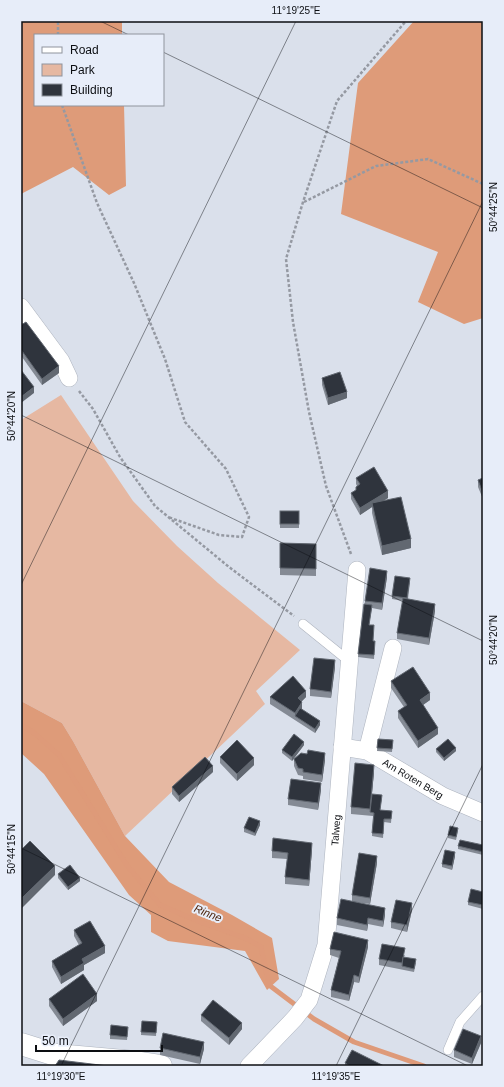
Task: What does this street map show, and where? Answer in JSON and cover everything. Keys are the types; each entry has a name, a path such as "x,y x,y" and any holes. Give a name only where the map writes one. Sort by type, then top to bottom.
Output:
{"main road":[{"path":"21,1044 54,1060 135,1062 161,1066"}],"street":[{"path":"21,307 61,361 69,378"},
{"name":"Talweg","path":"249,1066 296,1018 309,1000 326,945 357,570"},
{"path":"367,751 393,648"},
{"name":"Am Roten Berg","path":"342,747 367,751 443,796 483,813"}],"lane":[{"path":"303,624 350,662"},
{"path":"448,1050 460,1022 483,996"}],"path":[{"path":"58,21 58,34"},
{"path":"357,570 326,486 309,412 293,322 286,259 303,202 337,101 406,21"},
{"path":"62,106 97,203 134,283 165,359 185,422 226,469 249,517 242,537 219,536 168,517"},
{"path":"303,202 376,166 428,160 483,184"},
{"path":"69,378 93,409 120,457 156,506 229,567 303,624"}],"green space":[{"path":"61,395 133,501 177,546 218,583 300,650 256,691 265,704 125,836 62,723 21,701 21,420"}],"shaded area":[{"path":"21,21 122,21 122,34 34,34 34,106 124,106 126,186 109,195 73,167 21,194"},
{"path":"414,21 483,21 483,318 464,324 418,302 438,252 341,214 358,83"},
{"path":"21,701 62,723 125,836 169,882 272,938 279,979 267,990 245,951 168,941 151,932 151,915 129,895 44,774 21,753"}],"building":[{"path":"26,322 59,366 42,379 21,351 21,325"},
{"path":"21,370 34,387 21,397"},
{"path":"340,372 347,392 328,398 322,378"},
{"path":"374,467 388,491 360,508 351,493 356,490 356,487 360,484 356,478"},
{"path":"483,478 483,493 478,480"},
{"path":"401,497 411,539 382,546 372,503"},
{"path":"280,511 299,511 299,524 280,524"},
{"path":"280,543 316,544 316,569 280,568"},
{"path":"370,568 387,571 382,603 365,601"},
{"path":"395,576 410,578 407,598 392,596"},
{"path":"403,598 435,604 429,638 397,633"},
{"path":"364,604 372,605 369,625 374,625 374,655 358,654"},
{"path":"314,658 335,660 331,692 310,689"},
{"path":"413,667 430,693 420,700 438,728 418,741 398,711 407,705 391,681"},
{"path":"293,676 306,691 298,698 302,702 295,713 270,697"},
{"path":"300,708 320,721 315,729 295,716"},
{"path":"294,734 304,742 292,757 282,750"},
{"path":"378,739 393,740 392,749 377,748"},
{"path":"448,739 456,748 444,758 436,749"},
{"path":"237,740 254,758 237,774 220,757"},
{"path":"308,750 325,753 322,775 303,772 303,769 298,768 294,759 301,753 307,754"},
{"path":"205,757 213,766 179,796 172,787"},
{"path":"355,763 374,765 370,809 351,807"},
{"path":"291,779 321,783 318,803 288,799"},
{"path":"372,794 382,795 380,810 392,811 391,819 384,819 383,834 372,833 374,813 370,812"},
{"path":"249,817 260,821 255,833 244,828"},
{"path":"450,826 458,828 456,837 448,835"},
{"path":"273,838 312,843 309,880 285,877 288,853 272,851"},
{"path":"460,840 483,845 483,852 458,846"},
{"path":"30,841 55,866 21,899 21,850"},
{"path":"445,850 455,852 452,866 442,864"},
{"path":"359,853 377,856 370,898 352,895"},
{"path":"70,865 80,878 68,887 58,874"},
{"path":"471,889 483,892 483,905 468,902"},
{"path":"341,899 385,908 383,921 368,918 367,925 337,918"},
{"path":"396,900 412,903 407,925 391,922"},
{"path":"90,921 105,946 82,959 84,963 61,977 52,961 82,943 74,930"},
{"path":"334,932 368,940 359,977 354,975 349,995 331,990 341,951 330,949"},
{"path":"382,944 405,948 402,963 379,959"},
{"path":"403,957 416,959 414,969 402,966"},
{"path":"83,974 97,994 63,1019 49,999"},
{"path":"213,1000 242,1023 229,1038 201,1015"},
{"path":"142,1021 157,1022 156,1033 141,1032"},
{"path":"111,1025 128,1027 127,1037 110,1035"},
{"path":"463,1029 481,1036 472,1058 454,1050"},
{"path":"163,1033 204,1042 200,1057 160,1048"},
{"path":"352,1050 384,1066 350,1066 345,1063"},
{"path":"59,1060 108,1066 55,1066"}],"waterway":[{"name":"Rinne","path":"21,725 33,732 59,755 126,864 160,905 200,922 245,938 261,947 269,985 314,1019 354,1042 424,1066"}]}
